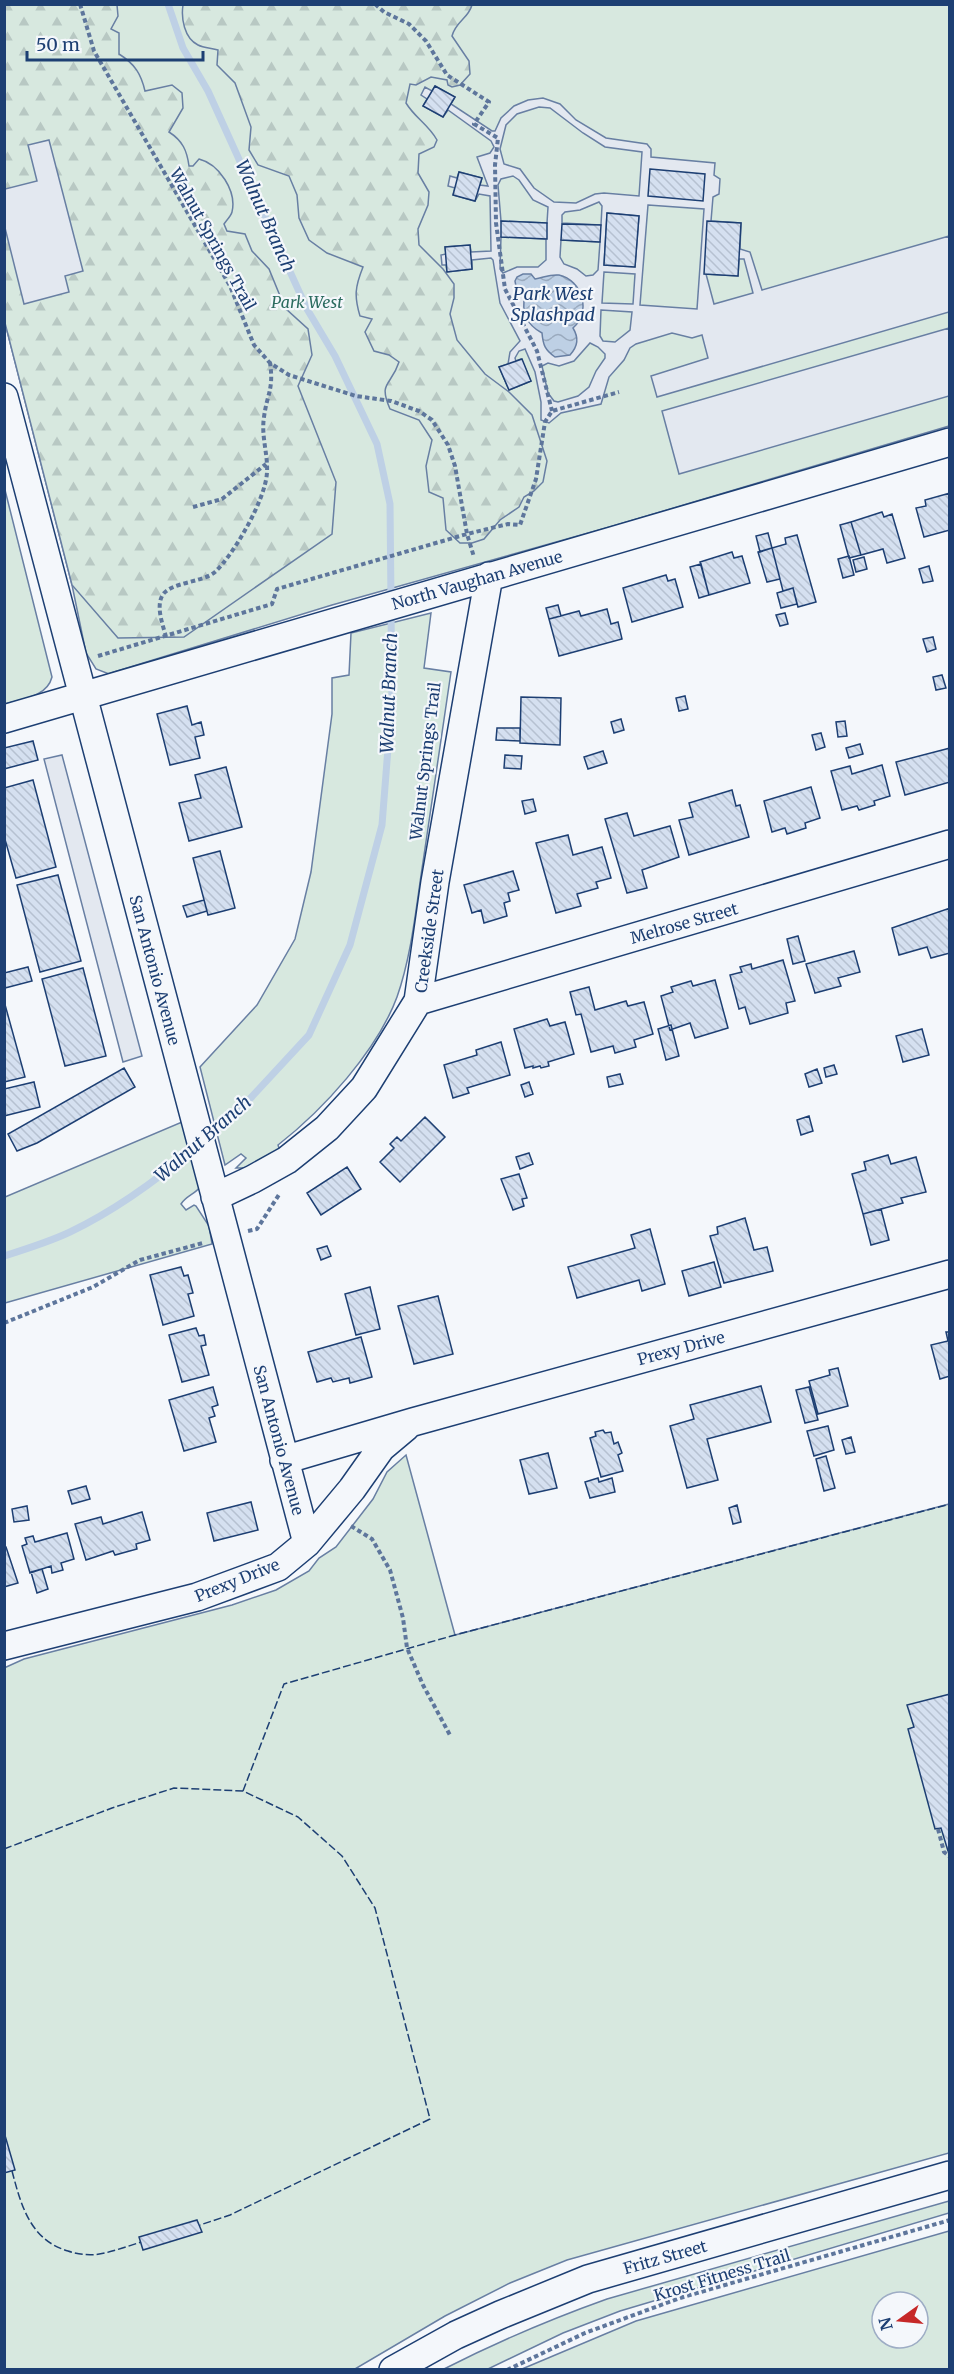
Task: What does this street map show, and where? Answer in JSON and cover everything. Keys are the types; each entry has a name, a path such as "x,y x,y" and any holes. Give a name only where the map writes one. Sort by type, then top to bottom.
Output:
{"street":[{"name":"San Antonio Avenue","path":"4,397 307,1544"},
{"name":"North Vaughan Avenue","path":"4,719 332,621 950,442"},
{"name":"Creekside Street","path":"215,1197 287,1160 327,1128 364,1088 418,1001 475,580"},
{"name":"Melrose Street","path":"418,1001 950,844"},
{"name":"Prexy Drive","path":"284,1460 413,1422 950,1274"},
{"name":"Prexy Drive","path":"4,1646 197,1597 278,1567 307,1544 381,1448 413,1422"},
{"name":"Fritz Street","path":"393,2370 465,2331 588,2279 950,2175"}],"path":[{"name":"Walnut Springs Trail","path":"80,4 94,51 230,286 254,345 270,363 289,375 356,396 391,401 419,411 432,420 448,445 455,466 467,534 475,563 475,580"},
{"path":"375,4 384,12 409,24 426,41 447,75 489,102 474,124 498,138 495,165 496,223 505,289 537,351 552,411"},
{"path":"166,637 160,603 163,594 173,587 191,583 213,573 240,541 264,487 268,471 263,443 264,417 273,381 270,363"},
{"path":"74,664 272,604 277,589 467,534 508,524 520,525 536,478 545,422 552,411 618,392"},
{"path":"193,507 222,499 266,464"},
{"path":"4,1323 93,1287 140,1260 257,1229 284,1188 287,1160"},
{"path":"331,1514 372,1539 390,1570 403,1618 407,1648 423,1685 451,1737"},
{"path":"938,1829 944,1852 950,1857"},
{"name":"Krost Fitness Trail","path":"507,2370 585,2333 680,2298 950,2220"}],"green space":[{"name":"Park West","path":"4,5 949,5 949,426 613,526 332,605 109,674 96,669 86,653 72,585 5,323"},
{"path":"4,5 117,5 118,16 111,29 119,33 119,54 136,70 142,79 145,91 172,85 182,93 183,108 169,132 184,147 189,166 193,166 199,159 220,172 229,187 233,204 231,214 224,224 227,231 245,234 252,251 269,269 285,308 308,329 312,355 298,386 336,482 332,534 184,637 118,638 72,585 5,323"},
{"path":"183,5 472,5 452,36 469,61 470,74 460,85 452,87 448,85 447,80 431,77 416,85 410,84 406,103 437,140 434,147 419,154 418,173 429,192 428,205 418,229 419,245 443,269 454,284 454,298 450,314 457,340 485,374 509,392 532,415 547,461 543,482 524,497 519,507 500,520 484,539 472,543 460,543 446,530 443,498 429,492 426,466 432,440 419,420 390,409 385,388 399,362 389,355 374,351 365,332 372,319 360,316 356,297 363,267 327,253 309,240 299,218 297,195 289,176 258,165 249,150 251,127 235,83 217,65 218,50 198,45 189,38 183,22"},
{"path":"5,490 52,677 45,689 39,693 5,704"},
{"path":"431,613 424,668 451,672 413,930 397,997 376,1038 362,1058 313,1115 278,1145 281,1154 246,1168 236,1168 246,1158 241,1154 225,1165 200,1067 257,1005 295,939 311,872 332,714 332,678 349,675 351,633"},
{"path":"182,1122 200,1187 181,1204 186,1210 196,1206 209,1226 212,1244 5,1303 5,1197"},
{"path":"406,1455 455,1635 949,1504 949,2153 567,2260 510,2283 445,2316 355,2369 5,2369 4,1668 24,1659 232,1605 276,1590 309,1571 319,1558 336,1547 373,1499 387,1472"},
{"path":"949,2201 949,2213 620,2311 563,2333 488,2369 444,2369 524,2331 607,2299"},
{"path":"949,2231 949,2369 522,2369 636,2321"}],"shaded area":[{"path":"435,86 455,97 451,104 492,131 495,131 501,118 514,106 528,100 543,98 560,104 576,120 606,138 647,144 651,149 651,157 715,163 714,175 720,179 719,194 713,197 711,221 741,223 740,249 750,252 762,290 949,236 949,312 657,397 651,376 708,358 702,335 692,338 672,333 630,348 624,360 609,377 601,404 561,413 549,423 541,420 541,402 535,372 525,349 519,351 515,358 516,361 521,359 531,381 509,390 499,367 508,364 510,352 520,341 500,303 493,260 491,258 472,260 472,269 447,272 446,265 442,265 441,255 446,254 445,247 470,245 471,252 491,251 490,196 479,194 475,201 453,195 455,188 448,186 450,176 457,178 459,172 482,178 480,185 488,186 477,157 490,153 494,147 491,141 448,110 443,117 423,106 427,99 421,95 425,87 432,91","holes":["539,107 550,108 605,147 642,152 639,196 604,193 595,194 576,203 554,202 534,188 520,169 504,164 500,149 506,125 517,114","513,176 519,180 533,200 548,207 547,223 501,221 498,185 501,179","599,202 602,206 601,225 562,223 562,215 565,212 580,210","648,205 704,209 697,309 640,305","607,213 639,216 635,267 604,265","501,237 546,239 546,260 538,267 517,267 503,273 500,269","561,240 600,242 598,270 593,275 586,276 577,269 564,264 560,257","739,259 744,259 753,293 714,304 706,274 738,276","604,272 635,274 633,304 602,303","601,310 632,312 630,330 615,342 603,341 600,336","590,343 605,354 589,387 578,396 558,402 554,401 548,393 542,366 548,363 559,366 574,361"]},
{"path":"49,140 83,271 65,276 69,292 24,304 5,228 5,189 37,181 28,145"},
{"path":"949,328 949,396 679,474 662,411"},
{"path":"62,755 142,1056 123,1062 44,759"}],"water":[{"name":"Park West Splashpad","path":"523,274 531,274 535,279 559,275 574,283 579,290 582,297 582,314 573,328 577,342 570,355 555,357 545,347 542,333 532,326 526,317 525,295 517,292 515,281"}],"building":[{"path":"435,86 455,97 443,117 423,106"},
{"path":"650,169 705,174 703,201 648,196"},
{"path":"459,172 482,178 475,201 453,195"},
{"path":"607,213 639,216 635,267 604,265"},
{"path":"501,221 547,223 547,239 501,237"},
{"path":"707,221 741,223 738,276 704,274"},
{"path":"562,224 601,225 600,242 561,240"},
{"path":"470,245 472,269 447,272 445,247"},
{"path":"522,359 531,381 509,390 499,367"},
{"path":"950,493 950,530 924,537 916,508 926,506 925,500"},
{"path":"882,512 884,517 892,514 905,558 887,563 883,549 861,555 851,522"},
{"path":"851,522 861,555 849,558 840,525"},
{"path":"768,533 772,548 760,552 756,536"},
{"path":"797,535 816,602 798,607 793,588 783,591 772,548 786,544 785,538"},
{"path":"772,548 780,579 767,582 758,552"},
{"path":"732,552 734,558 742,556 750,583 709,595 700,562"},
{"path":"849,556 854,575 843,578 838,559"},
{"path":"864,557 867,569 856,572 853,560"},
{"path":"701,564 709,595 699,598 690,567"},
{"path":"929,566 933,581 923,583 919,569"},
{"path":"666,575 668,581 675,579 683,607 632,622 623,588"},
{"path":"793,588 797,604 781,608 777,593"},
{"path":"558,605 561,616 549,619 546,608"},
{"path":"607,609 611,624 618,622 622,639 559,656 549,619 579,611 581,616"},
{"path":"785,613 788,624 780,626 776,615"},
{"path":"933,637 936,649 927,652 923,639"},
{"path":"942,675 946,688 936,690 933,677"},
{"path":"685,696 688,709 679,711 676,698"},
{"path":"521,697 561,698 560,745 520,743"},
{"path":"187,706 192,725 201,722 204,735 195,737 200,758 170,765 157,714"},
{"path":"621,719 624,730 614,733 611,722"},
{"path":"845,721 847,736 838,737 836,722"},
{"path":"497,728 520,728 520,741 496,740"},
{"path":"821,733 825,747 816,750 812,735"},
{"path":"33,741 38,760 4,769 4,748"},
{"path":"33,741 38,760 4,769 4,748"},
{"path":"860,744 863,754 849,758 846,748"},
{"path":"950,748 950,782 905,795 896,762"},
{"path":"603,751 607,763 588,769 584,757"},
{"path":"505,755 522,756 521,769 504,768"},
{"path":"882,765 890,796 874,801 875,805 859,810 857,806 842,810 831,771 850,766 852,774"},
{"path":"226,767 242,827 189,841 179,803 201,798 195,775"},
{"path":"33,780 56,867 16,878 4,836 4,788"},
{"path":"811,787 820,818 805,823 806,828 787,834 785,828 772,832 764,801"},
{"path":"732,790 736,806 740,805 749,837 689,855 679,820 693,817 689,803"},
{"path":"533,799 536,811 525,814 522,801"},
{"path":"627,813 634,836 670,826 679,857 642,870 647,888 627,893 605,819"},
{"path":"568,835 573,855 602,847 611,878 596,882 598,888 577,894 581,906 556,913 536,843"},
{"path":"220,851 235,908 208,915 193,858"},
{"path":"513,871 519,890 508,893 510,901 504,903 507,916 484,923 481,910 472,913 464,885"},
{"path":"58,875 81,961 40,972 17,885"},
{"path":"204,900 207,911 187,917 183,906"},
{"path":"950,908 950,953 931,958 927,947 899,955 892,928"},
{"path":"798,936 805,961 793,964 787,939"},
{"path":"854,951 860,972 838,978 841,986 815,993 806,964"},
{"path":"783,960 795,1001 786,1003 788,1013 750,1024 745,1007 739,1009 730,975 742,972 740,967 751,964 752,969"},
{"path":"28,967 32,981 5,988 4,973"},
{"path":"83,968 106,1056 65,1066 42,979"},
{"path":"715,980 728,1028 695,1038 690,1023 670,1030 661,996 673,992 671,987 691,981 693,986"},
{"path":"589,987 595,1010 626,1001 628,1006 644,1002 653,1034 634,1040 636,1047 615,1053 613,1046 591,1052 581,1014 576,1015 570,992"},
{"path":"4,1001 25,1077 4,1082"},
{"path":"547,1019 550,1026 565,1022 574,1054 548,1062 549,1066 525,1068 514,1029"},
{"path":"671,1025 679,1056 666,1060 658,1029"},
{"path":"922,1029 929,1055 903,1062 896,1036"},
{"path":"501,1042 510,1075 467,1088 469,1093 453,1098 444,1065 477,1055 476,1050"},
{"path":"834,1065 837,1074 826,1077 824,1068"},
{"path":"124,1068 135,1087 37,1143 17,1151 8,1134"},
{"path":"817,1069 822,1083 809,1087 805,1074"},
{"path":"620,1074 623,1084 609,1087 607,1077"},
{"path":"34,1082 40,1107 4,1116 4,1089"},
{"path":"529,1082 533,1094 525,1097 521,1085"},
{"path":"809,1116 813,1131 801,1135 797,1120"},
{"path":"425,1117 445,1137 400,1182 380,1162 394,1148 390,1144 397,1137 401,1141"},
{"path":"529,1153 533,1164 520,1169 516,1157"},
{"path":"888,1155 891,1164 916,1157 926,1192 901,1198 903,1203 863,1214 852,1174 866,1170 864,1162"},
{"path":"347,1167 361,1189 321,1215 307,1193"},
{"path":"519,1174 527,1198 522,1199 524,1206 513,1210 501,1179"},
{"path":"881,1209 889,1240 871,1245 863,1214"},
{"path":"745,1218 754,1250 767,1247 773,1271 724,1283 710,1236 718,1234 717,1227"},
{"path":"650,1229 665,1284 642,1291 639,1280 577,1298 568,1267 635,1248 631,1235"},
{"path":"327,1246 331,1256 321,1260 317,1249"},
{"path":"714,1262 721,1287 689,1296 682,1271"},
{"path":"181,1267 184,1276 188,1275 193,1293 188,1294 194,1316 163,1325 150,1275"},
{"path":"370,1287 380,1329 356,1335 345,1294"},
{"path":"438,1296 453,1354 414,1364 398,1306"},
{"path":"196,1328 199,1336 204,1335 206,1345 201,1346 209,1375 182,1382 169,1335"},
{"path":"946,1332 950,1332 950,1376 940,1379 931,1345 948,1341"},
{"path":"361,1337 372,1377 350,1383 349,1378 333,1382 331,1378 317,1382 308,1352"},
{"path":"838,1368 848,1406 818,1414 809,1381 830,1375 829,1370"},
{"path":"761,1386 771,1422 707,1439 718,1480 687,1488 670,1426 694,1419 690,1405"},
{"path":"213,1387 218,1405 212,1407 215,1416 209,1418 216,1442 184,1451 169,1400"},
{"path":"809,1387 818,1420 805,1423 796,1390"},
{"path":"828,1426 834,1450 814,1456 807,1431"},
{"path":"603,1430 605,1433 611,1432 614,1444 618,1442 622,1453 618,1455 623,1471 601,1477 590,1438 596,1436 595,1432"},
{"path":"851,1437 855,1452 846,1454 842,1440"},
{"path":"548,1453 557,1488 529,1494 520,1460"},
{"path":"826,1456 835,1488 824,1491 816,1459"},
{"path":"598,1478 599,1482 612,1478 615,1492 590,1498 585,1482"},
{"path":"86,1486 90,1499 72,1504 68,1491"},
{"path":"251,1502 258,1530 214,1541 207,1513"},
{"path":"737,1505 741,1522 733,1524 729,1508"},
{"path":"27,1506 29,1520 14,1522 12,1509"},
{"path":"142,1512 150,1540 136,1544 137,1549 115,1555 113,1551 86,1560 75,1524 101,1517 103,1524"},
{"path":"67,1533 74,1559 61,1563 63,1570 52,1573 51,1566 30,1573 22,1546 27,1544 25,1538 33,1536 35,1542"},
{"path":"4,1547 6,1547 18,1583 4,1587"},
{"path":"42,1569 48,1589 37,1593 31,1572"},
{"path":"950,1694 950,1851 948,1851 941,1828 935,1829 908,1729 914,1727 907,1705"},
{"path":"4,2132 15,2170 4,2173"},
{"path":"197,2220 202,2232 143,2250 139,2237"}],"waterway":[{"name":"Walnut Branch","path":"168,4 183,48 208,91 307,309 335,356 377,444 390,504 391,600"},
{"name":"Walnut Branch","path":"207,1138 247,1102 309,1035 350,945 382,825 392,697 391,611"},
{"name":"Walnut Branch","path":"4,1256 62,1236 103,1214 151,1183 196,1147"}],"fence":[{"path":"243,1791 284,1684 455,1635 950,1504"},
{"path":"4,1849 112,1808 174,1788 243,1791 298,1817 342,1856 375,1908 430,2119 230,2215 200,2225"},
{"path":"12,2171 29,2220 44,2239 55,2246 91,2255 141,2242"}]}
